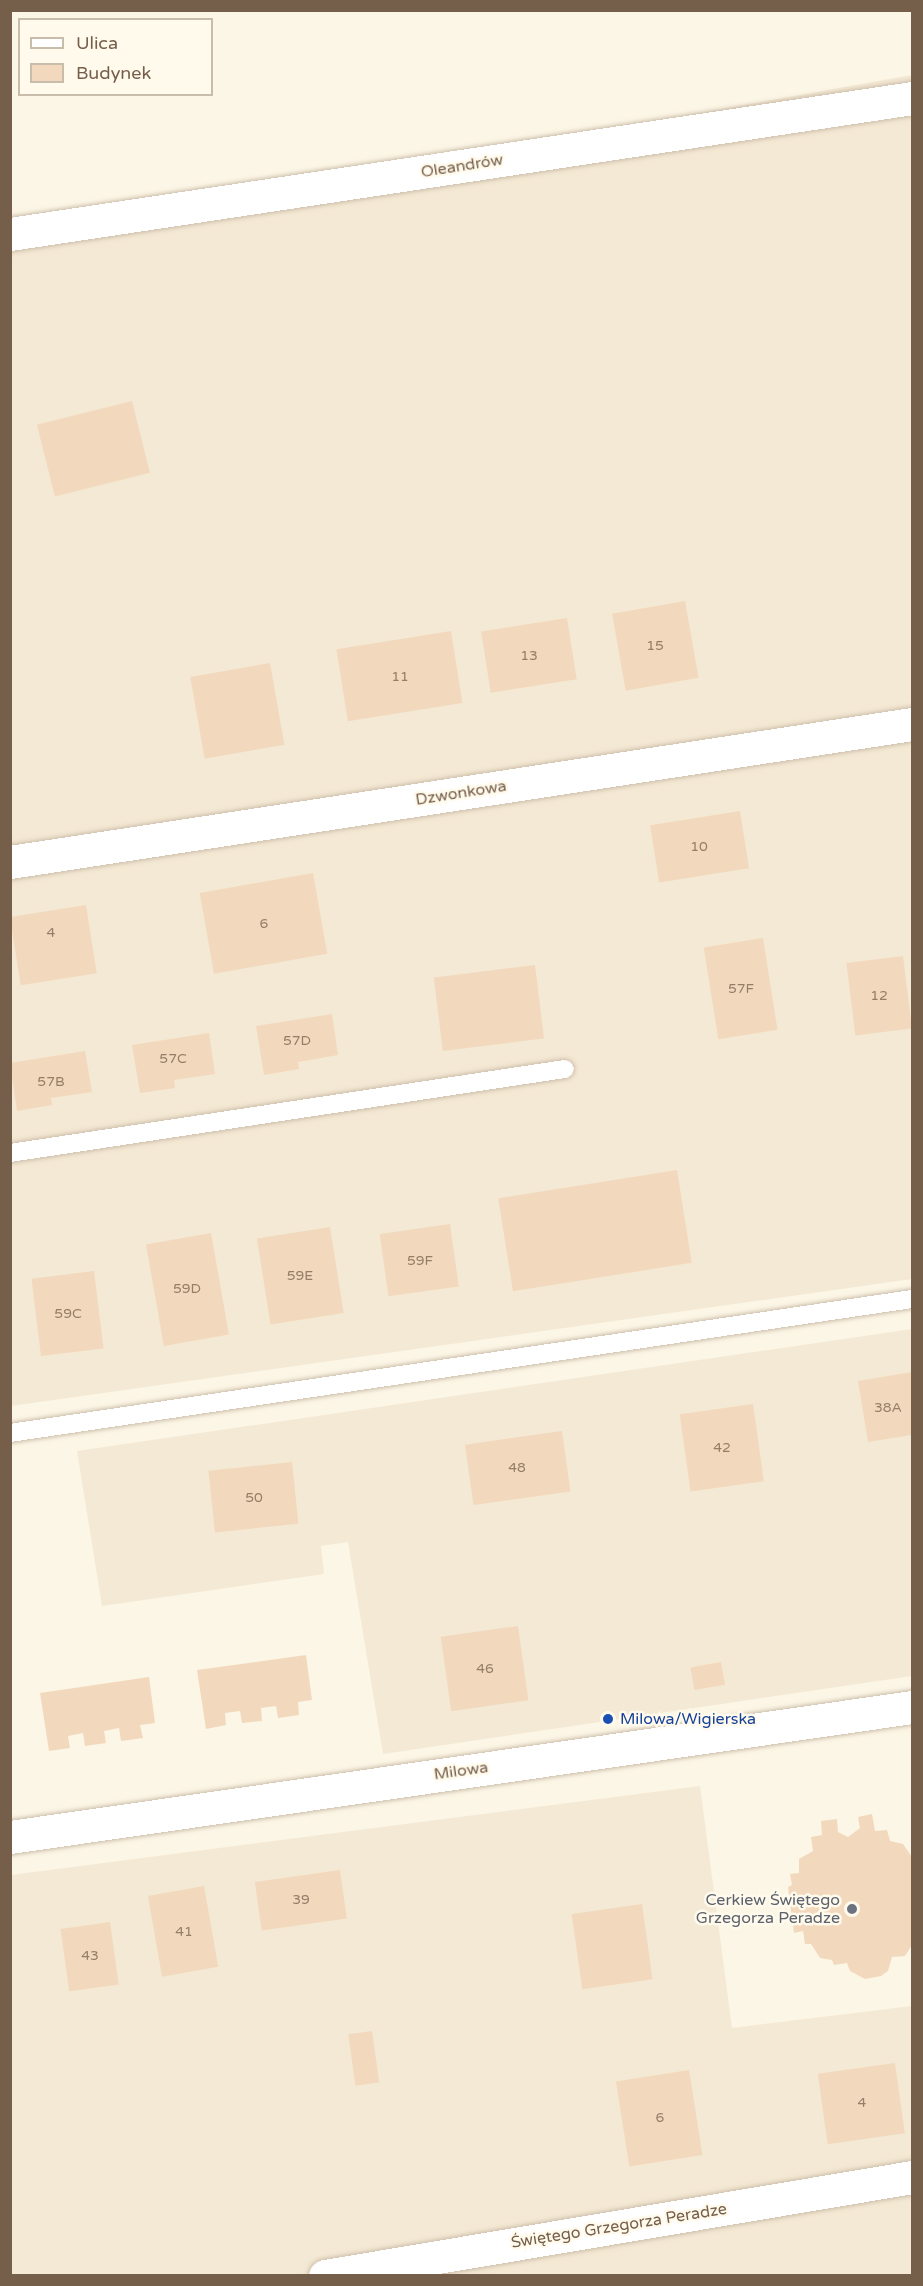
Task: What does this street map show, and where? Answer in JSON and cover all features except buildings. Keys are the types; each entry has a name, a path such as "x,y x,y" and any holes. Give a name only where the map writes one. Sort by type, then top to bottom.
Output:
{"street":[{"name":"Oleandrów","path":"10,234 912,98"},
{"name":"Dzwonkowa","path":"10,862 912,724"},
{"name":"Milowa","path":"10,1837 912,1707"},
{"name":"Świętego Grzegorza Peradze","path":"325,2276 912,2177"}],"lane":[{"path":"10,1153 565,1069"},
{"path":"10,1433 912,1299"}],"shaded area":[{"path":"912,75 912,1279 11,1406 10,236"},
{"path":"912,1329 912,1676 383,1754 348,1542 321,1546 324,1574 102,1606 77,1451"},
{"path":"700,1786 732,2028 912,2006 912,2275 11,2276 11,1875"}],"place":[{"name":"Milowa/Wigierska","path":"608,1719"},
{"name":"Cerkiew Świętego Grzegorza Peradze","path":"852,1909"}]}
